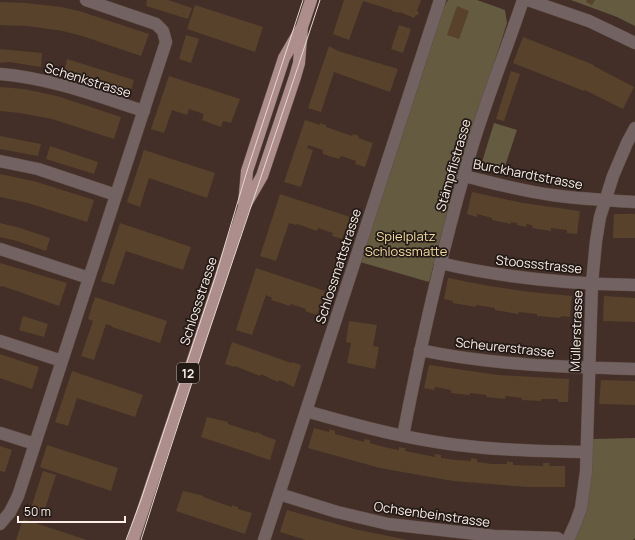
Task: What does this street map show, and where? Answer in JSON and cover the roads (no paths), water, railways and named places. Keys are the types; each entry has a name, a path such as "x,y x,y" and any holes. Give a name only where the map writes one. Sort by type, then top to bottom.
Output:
{"main road":[{"name":"Schlossstrasse","path":"133,540 244,207 247,171 284,58 302,27 311,0"}],"street":[{"name":"Schenkstrasse","path":"0,524 10,512 18,496 165,46 166,38 158,25 86,0"},
{"name":"Schlossmattstrasse","path":"264,540 345,287 440,0"},
{"name":"Stämpflistrasse","path":"403,436 420,350 440,263 464,176 485,108 523,0"},
{"path":"528,0 589,21 635,43"},
{"name":"Schenkstrasse","path":"0,74 61,84 144,112"},
{"name":"Müllerstrasse","path":"568,540 581,508 584,491 592,283 596,241 600,217 619,160 635,128"},
{"path":"0,161 38,169 116,195"},
{"name":"Burckhardtstrasse","path":"464,176 517,189 551,195 635,202"},
{"path":"0,249 90,278"},
{"name":"Stoossstrasse","path":"440,263 510,277 635,285"},
{"path":"0,341 62,361"},
{"name":"Scheurerstrasse","path":"420,350 500,363 635,369"},
{"path":"306,410 349,423 403,436 475,447 512,450 586,452"},
{"path":"0,433 35,444"},
{"name":"Ochsenbeinstrasse","path":"279,494 337,512 388,524 494,536 557,538 560,540"}],"tram line":[{"path":"126,540 141,500 215,278 247,171 303,0"},
{"path":"141,540 320,0"}],"park label":[{"name":"Spielplatz Schlossmatte","path":"406,244"}]}
